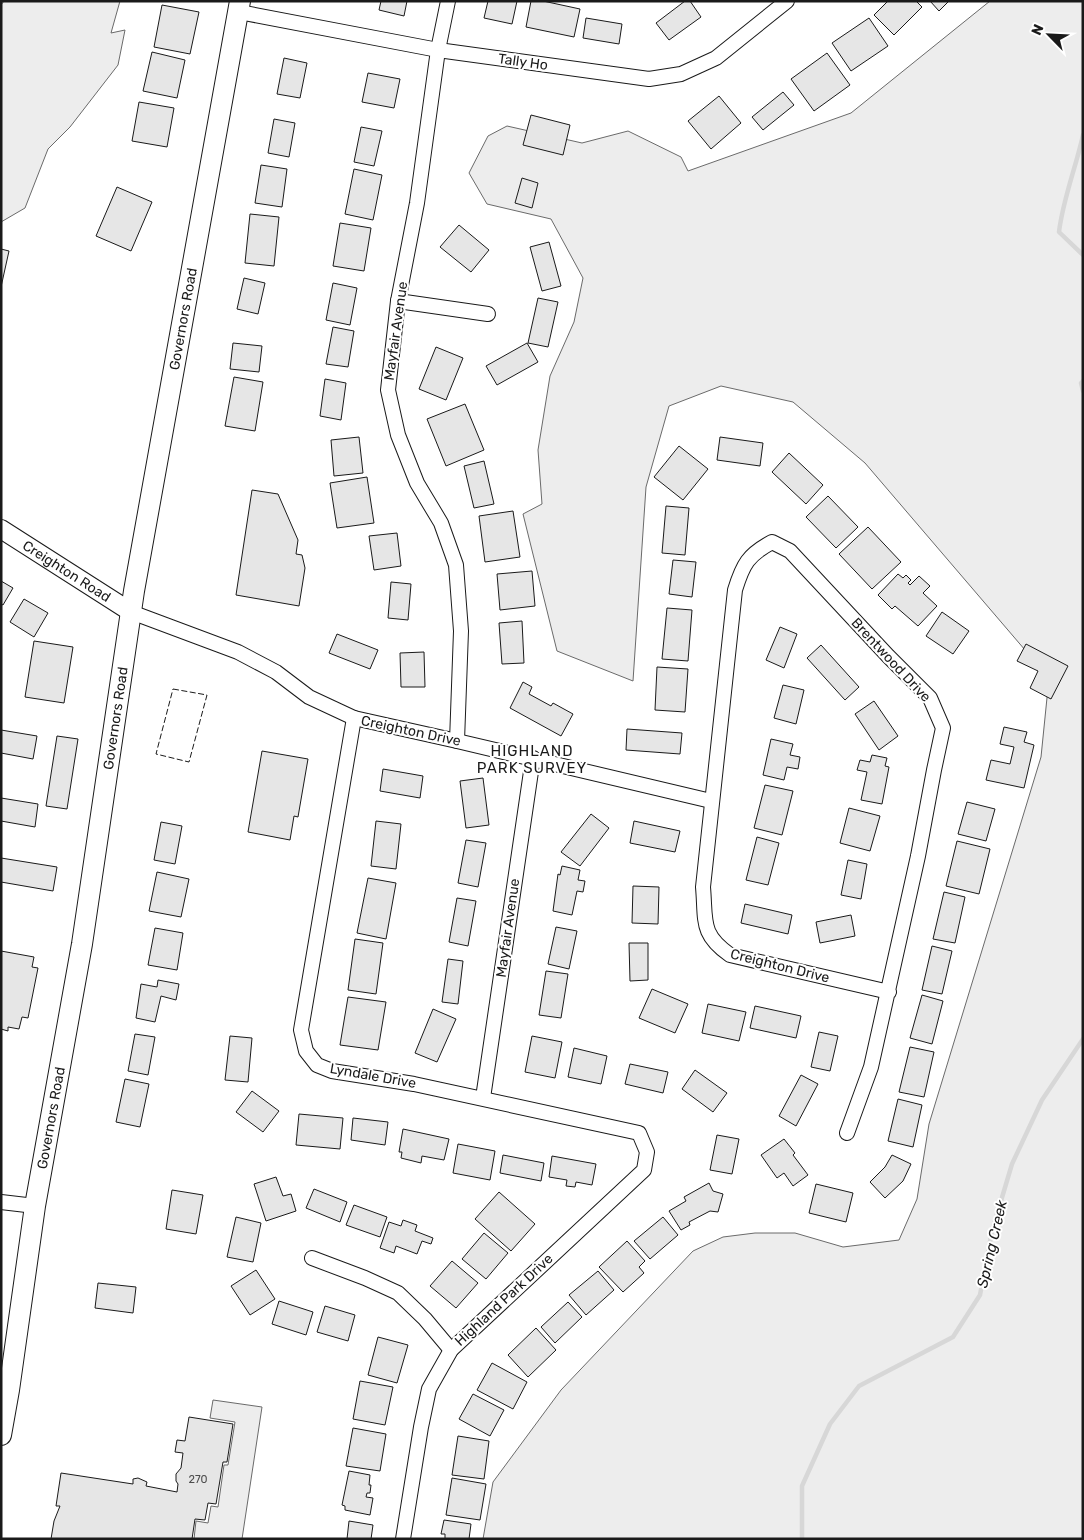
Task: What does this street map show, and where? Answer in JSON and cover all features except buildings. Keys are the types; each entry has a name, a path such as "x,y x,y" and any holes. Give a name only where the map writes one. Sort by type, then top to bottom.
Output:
{"main road":[{"name":"Governors Road","path":"1,1435 35,1206 82,944 131,612 240,7"}],"street":[{"name":"Mayfair Avenue","path":"448,1 438,50 417,203 398,301 388,390 398,435 417,482 441,523 456,565 461,630 457,741"},
{"name":"Tally Ho","path":"240,7 438,50 649,79 681,74 716,58 788,1"},
{"path":"398,301 488,314"},
{"name":"Creighton Road","path":"1,529 131,612"},
{"name":"Brentwood Drive","path":"711,801 735,590 742,568 756,550 772,542 790,551 930,698 943,728 889,992 871,1067 847,1133"},
{"name":"Creighton Drive","path":"131,612 238,652 276,672 309,697 354,718 533,758 711,801 703,887 706,930 716,945 730,955 889,992"},
{"name":"Lyndale Drive","path":"354,718 301,1030 306,1051 317,1065 332,1071 414,1084 639,1133 647,1152"},
{"name":"Mayfair Avenue","path":"483,1098 533,758"},
{"name":"Highland Park Drive","path":"403,1539 429,1389 451,1350 644,1170 647,1152"},
{"path":"1,1202 35,1206"},
{"path":"312,1258 398,1293 425,1319 451,1350"}],"shaded area":[{"path":"4,1 120,1 111,33 125,30 118,65 70,127 48,149 25,208 1,222 1,5"},
{"path":"990,1 1083,1 1083,1539 483,1539 493,1482 561,1390 693,1251 723,1237 755,1233 795,1233 843,1247 899,1240 917,1199 929,1124 1041,757 1049,678 865,463 793,402 721,386 669,406 646,487 633,681 557,651 523,514 542,504 538,450 550,376 574,322 583,278 551,219 487,204 469,173 488,136 507,126 582,143 628,131 681,157 688,171 851,113"},
{"path":"213,1400 262,1407 242,1539 194,1539 196,1521 208,1523 211,1506 218,1507 224,1465 228,1465 235,1422 210,1418"}],"waterway":[{"name":"Spring Creek","path":"1083,135 1063,207 1059,232 1083,255"},
{"name":"Spring Creek","path":"1083,381 1081,383 1083,391"},
{"name":"Spring Creek","path":"802,1539 802,1486 830,1424 859,1386 953,1337 980,1295 992,1231 1012,1164 1042,1100 1083,1039"}],"fence":[{"path":"173,689 207,695 189,762 156,754 173,689"}],"district":[{"name":"HIGHLAND PARK SURVEY","path":"532,760"}]}
